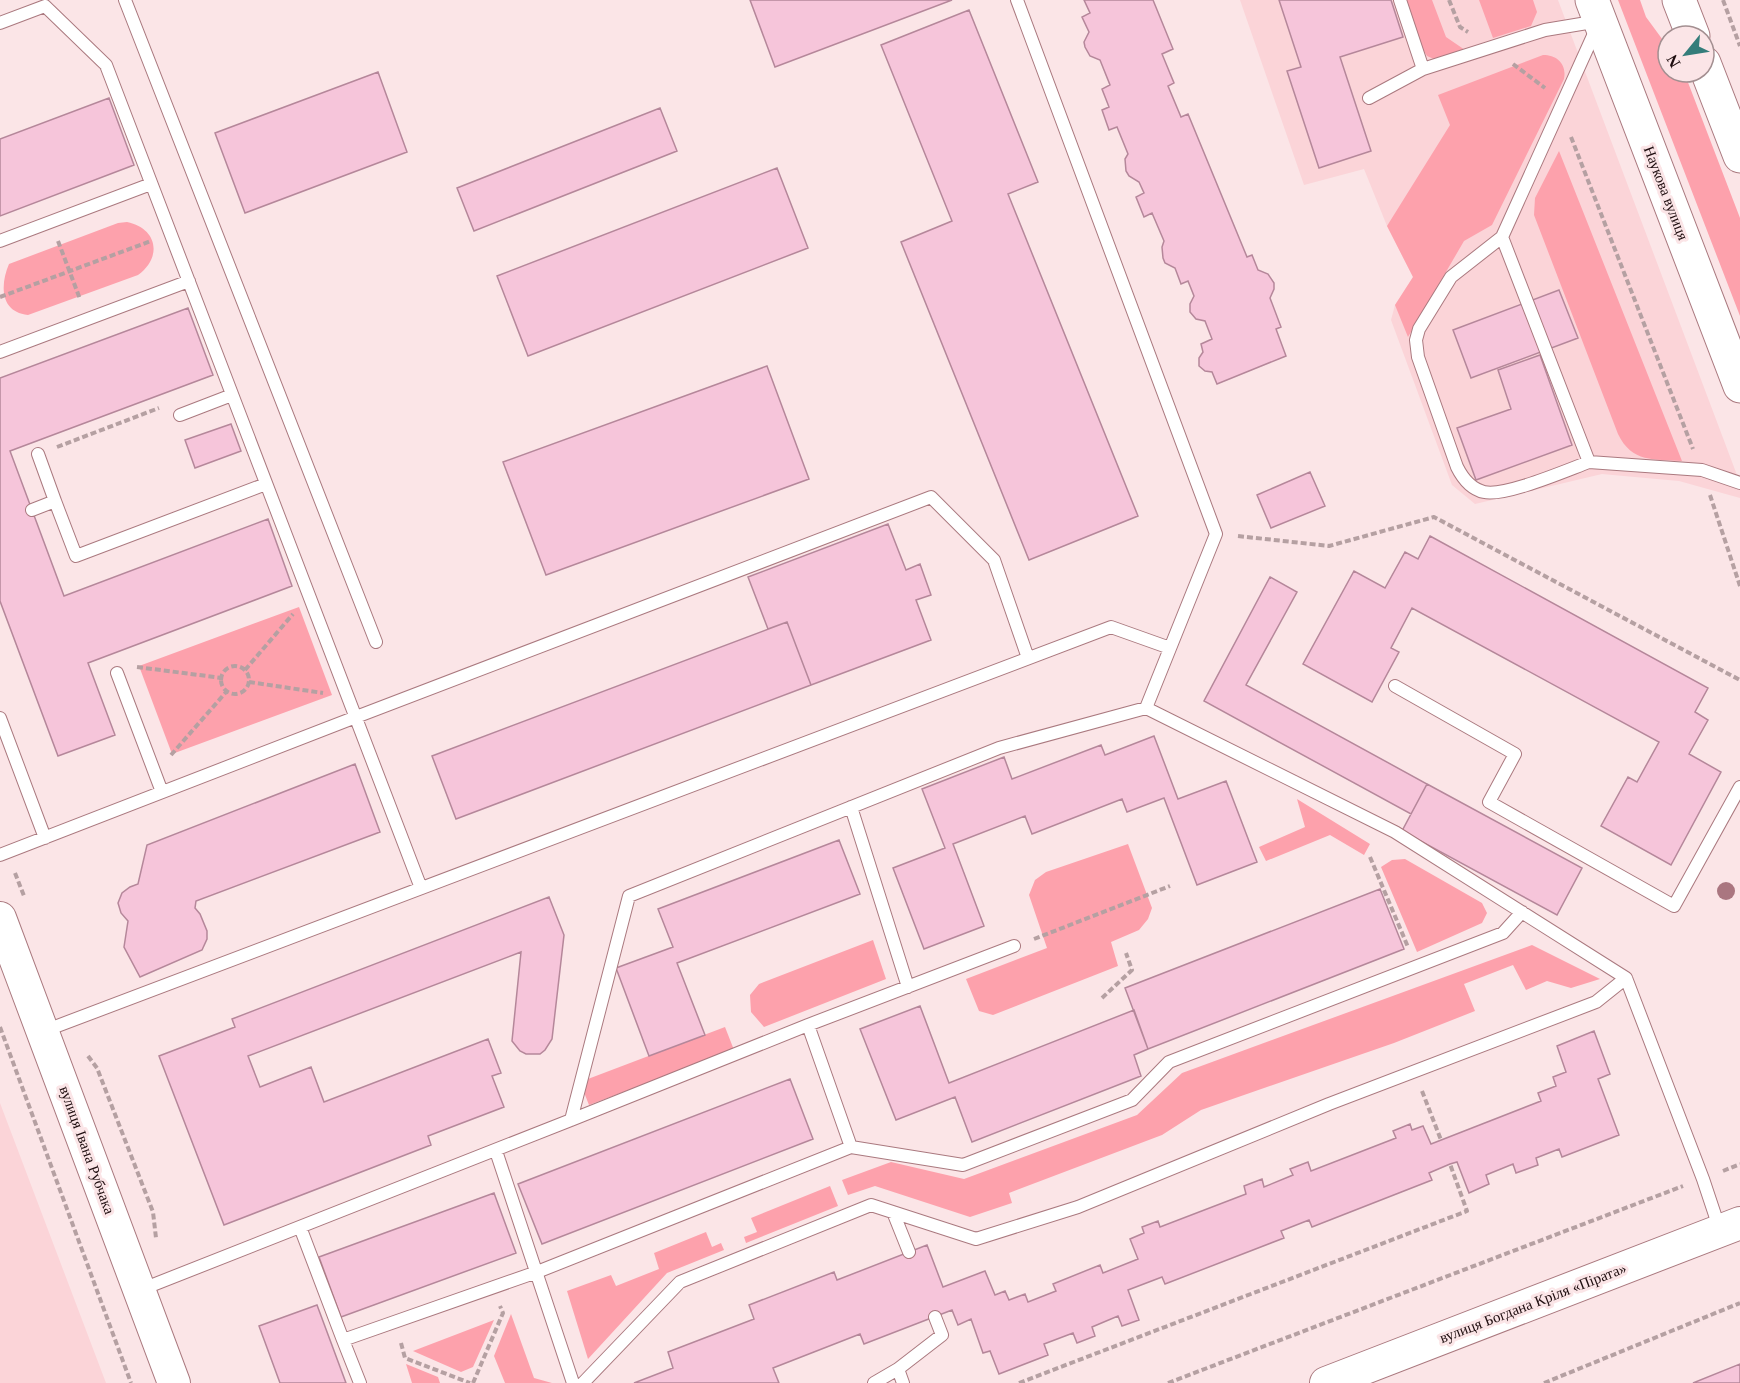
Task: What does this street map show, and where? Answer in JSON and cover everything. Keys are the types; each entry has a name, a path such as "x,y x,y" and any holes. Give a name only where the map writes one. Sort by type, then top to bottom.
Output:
{"main road":[{"path":"1680,0 1689,24"},
{"name":"Наукова вулиця","path":"1596,10 1740,386"},
{"path":"1712,84 1739,151"}],"street":[{"name":"вулиця Івана Рубчака","path":"0,918 174,1383"},
{"name":"вулиця Богдана Кріля «Пірата»","path":"1326,1383 1730,1226"}],"lane":[{"path":"125,0 376,642"},
{"path":"1017,0 1216,534 1146,708"},
{"path":"1400,0 1423,69"},
{"path":"0,23 45,6 105,65 421,888"},
{"path":"1369,98 1423,69 1545,30 1596,10"},
{"path":"1596,10 1502,237 1451,277 1419,329 1416,340 1418,357 1457,467 1461,476 1476,489 1495,493 1590,462 1702,470 1740,483"},
{"path":"0,241 152,184"},
{"path":"1502,237 1590,462"},
{"path":"0,352 189,281"},
{"path":"180,415 232,395"},
{"path":"38,454 76,556 267,484"},
{"path":"0,855 931,497 994,560 1029,658"},
{"path":"32,510 55,501"},
{"path":"43,1032 1111,627 1170,648"},
{"path":"117,673 162,792"},
{"path":"1395,686 1515,754 1489,802 1674,906 1740,787"},
{"path":"571,1120 629,896 999,748 1146,708 1395,832 1626,978 1703,1179 1730,1226"},
{"path":"0,718 45,838"},
{"path":"852,807 908,987"},
{"path":"343,1340 537,1272 851,1147 963,1165 1132,1100 1168,1062 1503,933 1522,912"},
{"path":"139,1291 808,1025 1014,946"},
{"path":"583,1383 680,1282 871,1205 976,1239 1078,1207 1329,1104 1596,1002 1626,978"},
{"path":"808,1025 851,1147"},
{"path":"495,1151 573,1383"},
{"path":"893,1212 909,1252"},
{"path":"300,1227 360,1383"},
{"path":"874,1383 898,1369 942,1335 935,1317"},
{"path":"898,1369 903,1383"}],"path":[{"path":"1449,0 1460,27"},
{"path":"1722,0 1740,46"},
{"path":"1511,63 1545,87"},
{"path":"1570,136 1702,470 1740,586"},
{"path":"51,222 87,319"},
{"path":"0,297 171,233"},
{"path":"38,454 160,408"},
{"path":"1216,534 1329,546 1434,517 1740,680"},
{"path":"245,670 309,596"},
{"path":"117,673 139,666 222,678"},
{"path":"239,667 245,670 249,682 242,692 233,694 223,687 222,678 230,668 239,667"},
{"path":"249,682 348,697"},
{"path":"155,774 227,691"},
{"path":"1370,857 1416,967"},
{"path":"1014,946 1170,886"},
{"path":"1102,998 1132,970 1126,953"},
{"path":"0,1027 131,1383"},
{"path":"1414,1071 1441,1140"},
{"path":"1018,1383 1467,1211 1450,1164"},
{"path":"1168,1383 1740,1164"},
{"path":"394,1322 405,1358 471,1383 502,1313 494,1287"},
{"path":"1544,1383 1740,1303"}],"shaded area":[{"path":"1240,0 1558,0 1740,483 1740,498 1679,481 1602,474 1475,504 1452,485 1391,320 1395,305 1413,277 1387,226 1364,169 1304,185"},
{"path":"1407,0 1432,0 1446,37 1465,50 1436,60 1427,56 1422,48"},
{"path":"1479,0 1533,0 1537,12 1531,26 1493,38"},
{"path":"1618,0 1640,0 1646,17 1656,31 1656,84 1689,84 1740,218 1740,316"},
{"path":"1543,55 1560,61 1564,69 1564,79 1492,225 1464,241 1408,337 1395,305 1413,277 1387,226 1450,125 1438,95"},
{"path":"1559,151 1682,461 1645,458 1637,455 1630,450 1618,434 1534,215 1535,198"},
{"path":"127,222 145,230 153,244 151,260 138,275 28,315 12,309 7,303 4,280 9,264 118,223"},
{"path":"299,607 332,695 172,754 139,666"},
{"path":"1297,799 1370,844 1364,855 1330,835 1266,861 1259,847 1305,827"},
{"path":"1128,844 1152,908 1148,919 1139,930 1111,942 1118,966 993,1015 979,1011 966,979 1047,948 1029,895 1035,880 1046,872"},
{"path":"1405,859 1482,903 1487,913 1482,923 1417,952 1381,867 1392,860"},
{"path":"873,940 886,979 764,1027 751,1012 750,995 759,984"},
{"path":"1532,945 1600,979 1571,988 1547,981 1526,990 1513,965 1464,984 1475,1011 1394,1043 1201,1110 1162,1135 1009,1193 1012,1203 970,1217 875,1186 848,1195 842,1180 891,1162 964,1179 1137,1115 1182,1073"},
{"path":"725,1027 734,1050 589,1105 580,1082"},
{"path":"0,1103 106,1383 0,1383"},
{"path":"830,1186 838,1206 746,1243 744,1237 757,1232 751,1218"},
{"path":"706,1232 712,1247 721,1243 724,1250 667,1273 588,1359 567,1291 611,1275 616,1286 659,1269 654,1253"},
{"path":"511,1314 534,1378 552,1383 505,1383 494,1356"},
{"path":"494,1320 473,1367 461,1372 413,1351"},
{"path":"406,1364 438,1377 440,1383 412,1383"}],"building":[{"path":"750,0 952,0 775,67"},
{"path":"1084,0 1153,0 1173,49 1162,54 1174,83 1168,86 1181,117 1188,114 1247,257 1252,255 1258,270 1268,274 1274,283 1270,298 1281,327 1276,329 1286,356 1217,384 1212,372 1205,371 1199,366 1199,358 1203,352 1201,344 1212,339 1205,321 1196,319 1190,312 1190,304 1194,296 1188,281 1181,284 1175,268 1165,263 1162,247 1164,241 1152,213 1144,217 1136,197 1144,193 1139,182 1129,176 1126,171 1125,159 1128,154 1117,127 1109,130 1102,110 1109,107 1102,89 1110,85 1100,60 1090,56 1085,47 1084,42 1089,32 1082,17 1090,13"},
{"path":"1279,0 1391,0 1403,37 1340,57 1371,151 1319,168 1287,71 1301,67"},
{"path":"969,10 1038,182 1008,194 1138,516 1029,560 901,242 952,221 881,45"},
{"path":"378,72 407,152 245,213 215,133"},
{"path":"109,98 134,165 0,216 0,139"},
{"path":"660,108 677,151 474,231 457,188"},
{"path":"777,168 808,248 528,356 497,276"},
{"path":"1559,290 1578,338 1471,378 1453,330"},
{"path":"188,308 213,375 10,451 64,596 268,519 292,586 88,663 115,735 58,756 0,601 0,378"},
{"path":"1540,355 1572,445 1476,480 1457,428 1511,409 1498,370"},
{"path":"767,366 809,479 546,575 503,462"},
{"path":"231,424 241,451 195,468 185,440"},
{"path":"1310,472 1325,506 1271,528 1257,495"},
{"path":"888,524 906,570 920,564 931,595 916,600 931,640 811,685 787,622 768,629 748,577"},
{"path":"1430,536 1708,688 1695,712 1708,720 1689,754 1721,772 1671,865 1601,826 1628,777 1637,782 1659,742 1412,608 1391,648 1399,652 1372,702 1303,664 1354,571 1385,588 1405,552 1418,559"},
{"path":"1270,577 1297,592 1246,685 1427,784 1411,814 1204,701"},
{"path":"787,622 811,685 456,819 432,756"},
{"path":"1154,736 1178,799 1226,781 1257,862 1197,885 1164,798 1127,812 1122,799 1032,834 1025,816 953,844 984,926 924,949 893,868 945,848 922,789 1004,757 1012,779 1101,745 1105,755"},
{"path":"355,764 380,832 196,901 195,908 207,931 207,939 202,950 140,977 124,947 128,921 121,913 118,903 122,893 138,884 147,845"},
{"path":"1427,784 1582,868 1557,915 1402,831"},
{"path":"839,840 860,894 677,963 705,1035 649,1056 616,968 673,947 658,909"},
{"path":"1380,889 1404,949 1148,1049 1125,988"},
{"path":"549,897 564,935 552,1039 540,1054 526,1054 520,1051 512,1041 521,952 248,1056 260,1087 311,1067 324,1102 488,1039 501,1073 492,1076 504,1107 428,1136 431,1145 224,1225 159,1056 235,1027 232,1019"},
{"path":"920,1006 949,1083 1134,1010 1148,1049 1134,1055 1141,1076 972,1142 955,1097 896,1120 860,1029"},
{"path":"1594,1031 1610,1074 1598,1079 1619,1135 1562,1157 1559,1149 1536,1158 1538,1165 1516,1173 1513,1164 1486,1175 1489,1184 1469,1193 1457,1162 1450,1164 1429,1173 1432,1180 1312,1227 1309,1220 1281,1231 1284,1238 1165,1284 1162,1277 1128,1290 1139,1320 1122,1326 1118,1316 1092,1327 1095,1336 1077,1343 1073,1333 1044,1344 1048,1355 999,1374 990,1351 983,1353 971,1319 958,1325 952,1310 864,1344 860,1334 773,1368 779,1383 634,1383 673,1368 668,1352 754,1319 749,1305 834,1272 837,1280 927,1245 943,1287 985,1271 995,1295 1005,1291 1009,1300 1025,1294 1028,1302 1056,1291 1053,1284 1100,1265 1103,1273 1138,1259 1130,1239 1144,1233 1142,1227 1158,1221 1160,1227 1246,1194 1244,1186 1262,1179 1264,1187 1293,1175 1290,1169 1308,1162 1311,1171 1396,1138 1393,1131 1410,1124 1412,1130 1423,1126 1431,1144 1541,1101 1538,1093 1556,1086 1553,1077 1566,1072 1557,1046"},
{"path":"790,1079 813,1139 542,1244 518,1184"},
{"path":"494,1193 516,1253 341,1317 319,1257"},
{"path":"317,1305 346,1383 280,1383 259,1326"},
{"path":"1740,1364 1740,1383 1693,1383"}]}
